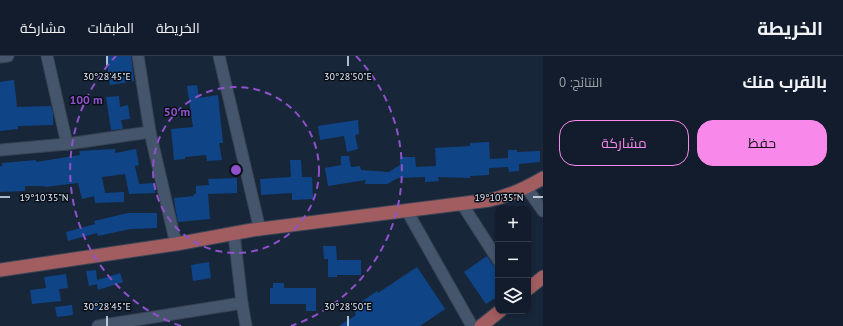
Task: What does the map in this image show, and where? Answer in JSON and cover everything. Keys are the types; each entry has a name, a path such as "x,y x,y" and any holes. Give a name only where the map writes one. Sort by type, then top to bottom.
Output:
{"main road":[{"path":"0,270 260,230 500,198 510,195 543,178"},
{"path":"531,287 543,277"},
{"path":"481,326 496,314"}],"street":[{"path":"0,57 8,56"},
{"path":"47,56 67,144"},
{"path":"138,56 150,132 176,244"},
{"path":"219,56 260,230"},
{"path":"0,150 67,144 150,132"},
{"path":"526,187 543,212"},
{"path":"462,204 495,255"},
{"path":"407,211 472,326"},
{"path":"234,234 246,326"},
{"path":"98,326 242,303"}],"building":[{"path":"106,56 131,56 134,81 110,85"},
{"path":"14,80 17,107 51,106 53,113 53,125 18,126 18,129 0,131 0,82"},
{"path":"197,85 199,98 218,95 223,143 219,143 222,160 207,161 206,155 185,157 185,159 174,160 171,129 193,127 187,86"},
{"path":"119,96 120,107 128,105 130,119 121,120 123,129 111,130 106,97"},
{"path":"358,120 359,134 355,135 358,149 347,152 344,136 320,140 318,126"},
{"path":"489,142 490,159 508,158 508,150 517,150 517,152 540,151 540,162 519,164 519,171 509,172 508,167 489,168 489,175 470,176 470,178 438,177 439,181 425,182 425,177 398,178 387,184 365,184 366,180 328,186 325,168 341,165 341,156 349,156 351,167 360,166 361,170 389,172 400,165 400,157 415,157 416,167 436,166 435,148 470,146 470,143"},
{"path":"115,149 115,153 136,149 139,165 135,166 139,184 154,183 155,193 129,194 125,174 102,177 105,193 124,192 124,202 95,203 94,196 82,199 78,183 45,187 25,186 25,191 0,192 0,166 2,166 2,163 36,160 36,162 80,155 79,151"},
{"path":"290,160 301,160 302,177 312,177 313,199 292,200 292,193 261,195 260,179 291,177"},
{"path":"237,178 237,193 208,194 210,219 178,222 174,198 194,196 193,194 196,194 196,186 209,185 208,179"},
{"path":"128,213 157,213 157,228 130,229 98,236 97,233 68,241 66,232 95,224 94,221"},
{"path":"323,246 336,246 337,260 361,260 361,275 337,275 337,277 328,277 328,259 324,259"},
{"path":"487,256 495,266 495,298 486,304 464,272"},
{"path":"209,262 211,278 193,281 191,265"},
{"path":"417,267 445,309 420,326 339,326 356,315 352,308"},
{"path":"96,270 97,280 120,273 123,282 98,290 97,284 89,286 86,271"},
{"path":"66,274 68,288 59,289 61,301 32,304 30,290 46,288 44,277"},
{"path":"273,283 284,283 284,288 316,288 316,311 306,311 306,304 270,304 270,288 273,288"},
{"path":"99,301 100,309 92,311 91,302"},
{"path":"72,305 73,315 57,317 55,307"}]}
